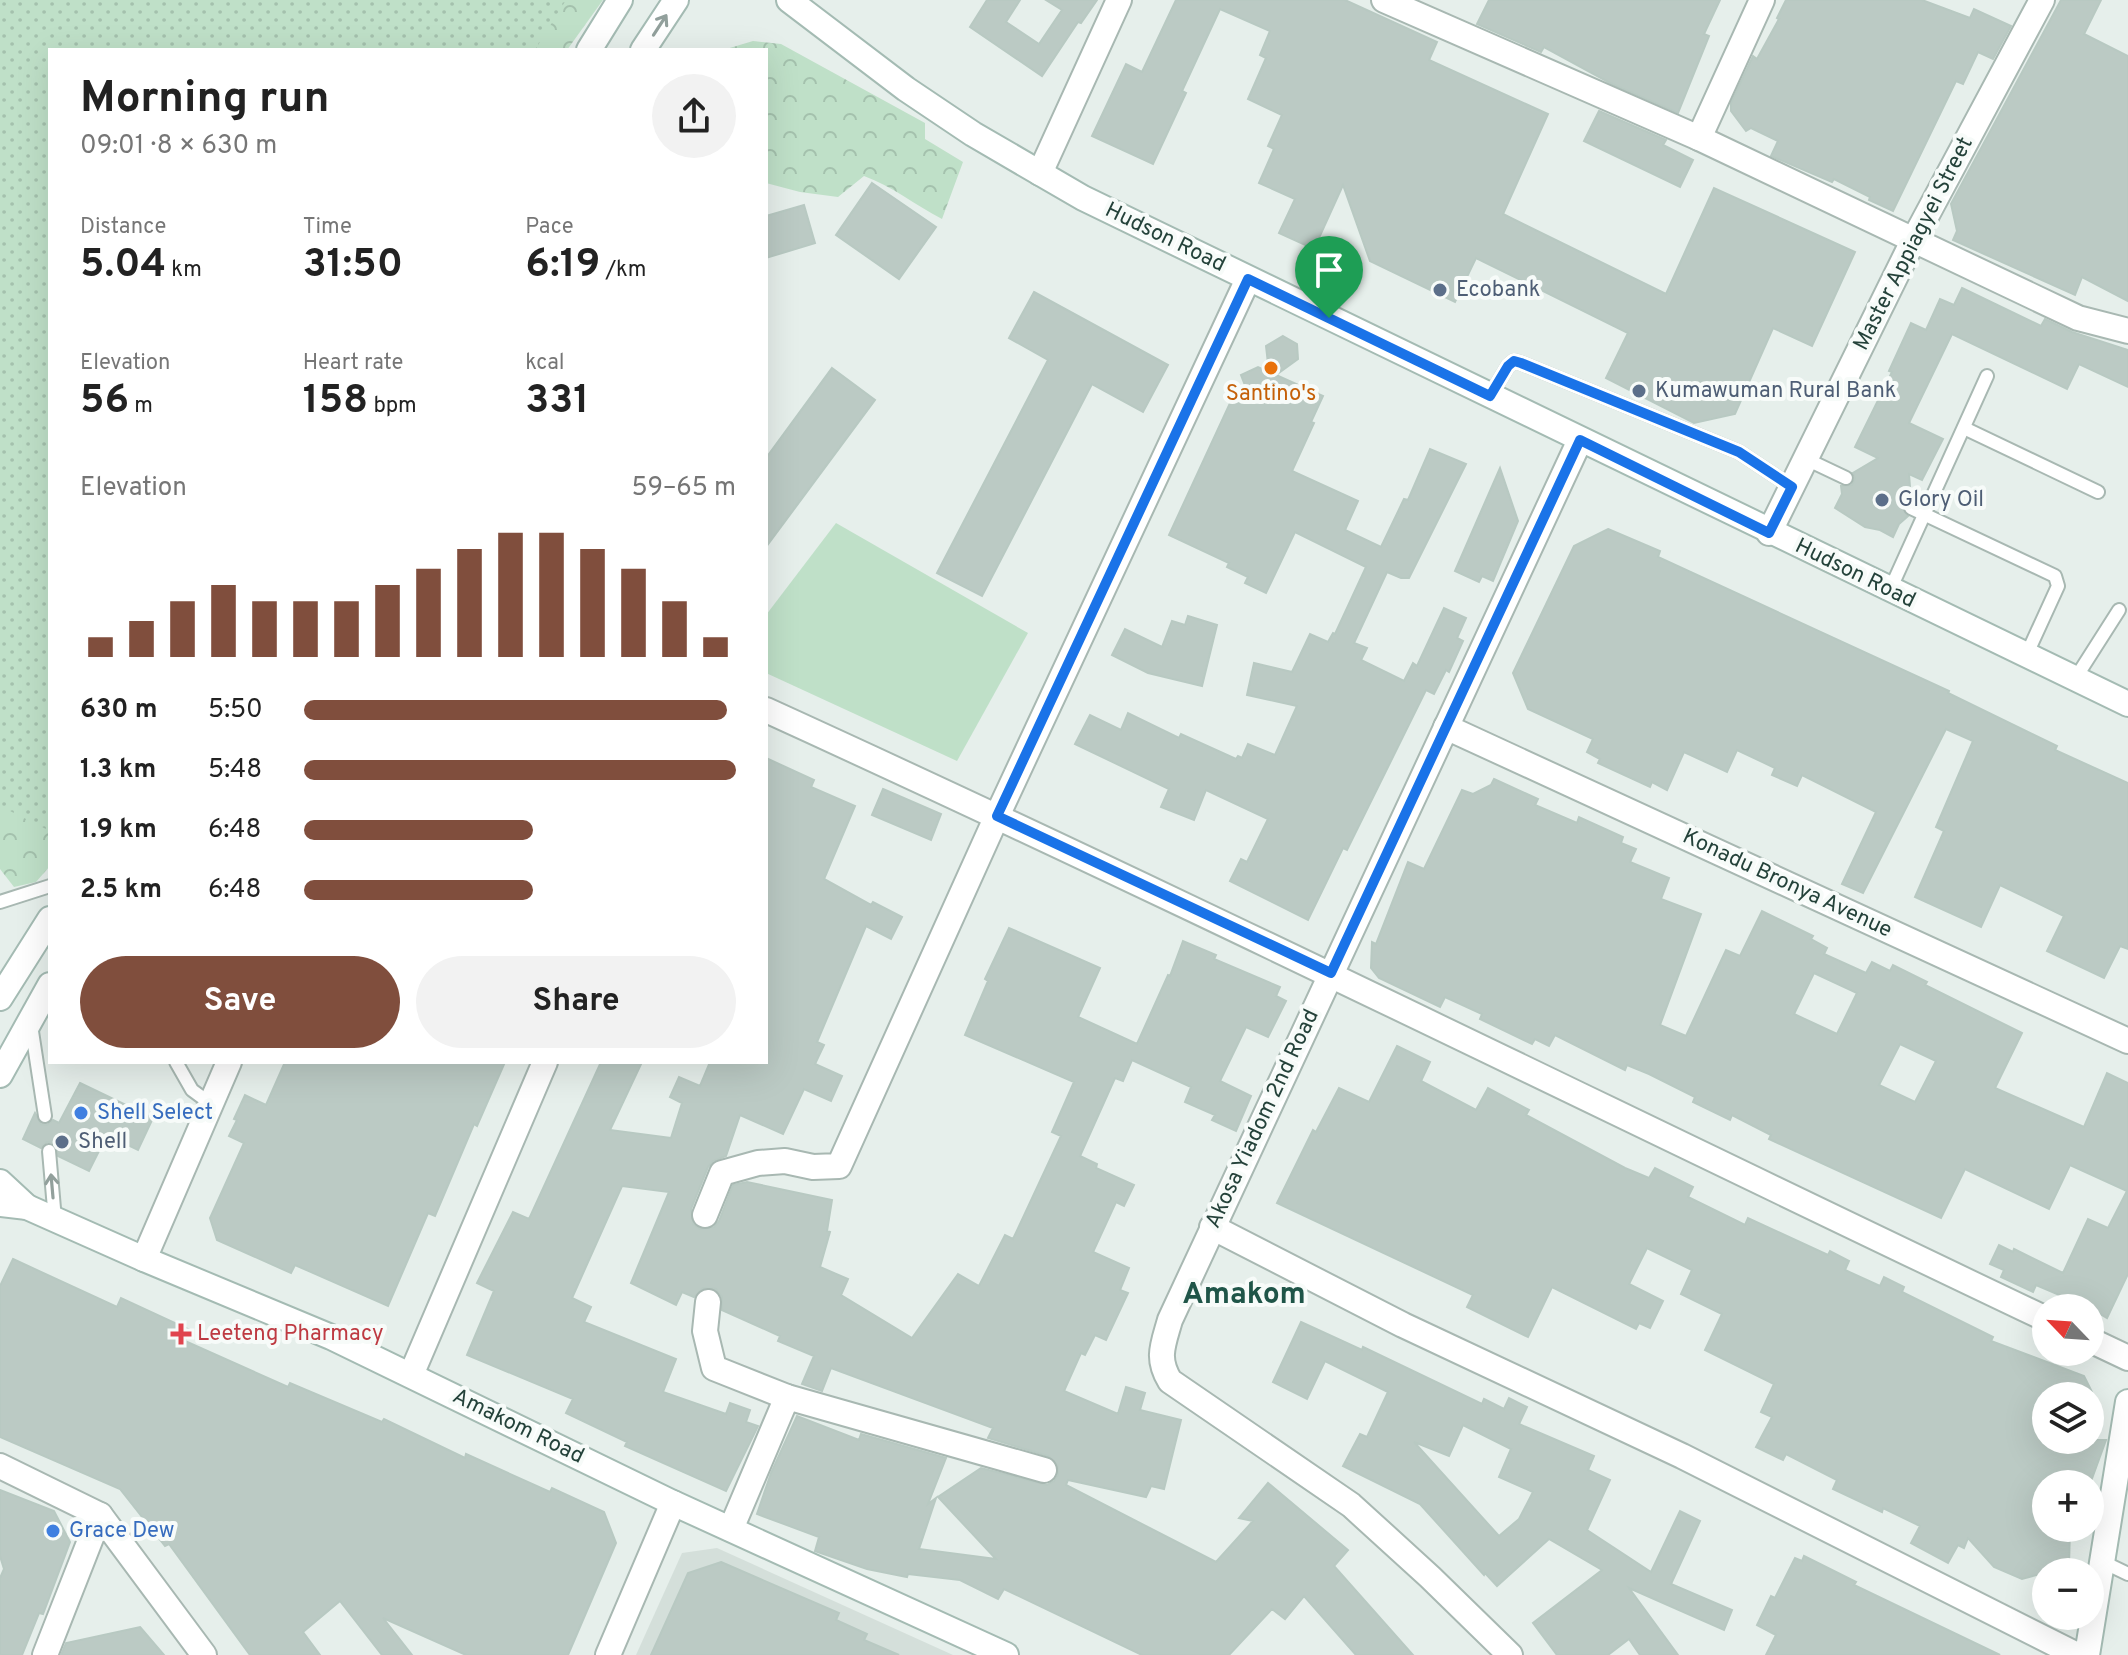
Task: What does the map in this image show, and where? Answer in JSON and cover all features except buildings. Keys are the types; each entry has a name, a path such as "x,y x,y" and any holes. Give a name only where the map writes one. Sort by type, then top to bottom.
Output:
{"street":[{"path":"590,48 620,0"},
{"path":"644,48 676,0"},
{"name":"Hudson Road","path":"789,0 906,89 973,134 1083,198 1769,533 2128,704"},
{"path":"1040,173 1119,0"},
{"path":"1384,0 1699,138 2078,318 2128,331"},
{"path":"1699,138 1762,0"},
{"name":"Master Appiagyei Street","path":"1769,533 1913,241 2042,0"},
{"path":"705,1215 722,1173 758,1163 785,1161 813,1167 839,1166 997,816 1248,279"},
{"name":"Akosa Yiadom 2nd Road","path":"1510,1655 1351,1505 1170,1381 1161,1366 1162,1348 1170,1320 1212,1227 1580,440"},
{"path":"768,711 1331,973 2032,1312"},
{"name":"Konadu Bronya Avenue","path":"1446,727 2128,1041"},
{"path":"3,992 48,922"},
{"path":"0,1075 48,988"},
{"path":"144,1259 228,1064"},
{"path":"411,1375 544,1064"},
{"name":"Amakom Road","path":"0,1182 40,1213"},
{"name":"Amakom Road","path":"0,1204 40,1213 331,1337 673,1503 1006,1655"},
{"path":"0,1218 40,1213"},
{"path":"1212,1227 1403,1325 1682,1456 2077,1655"},
{"path":"708,1302 705,1331 714,1368 787,1397 1044,1470"},
{"path":"2104,1347 2128,1358"},
{"path":"731,1529 787,1397"},
{"path":"2102,1558 2128,1402"},
{"path":"0,1466 100,1515 204,1655"},
{"path":"608,1655 673,1503"},
{"path":"45,1655 100,1515"},
{"path":"2087,1655 2091,1630"}],"lane":[{"path":"1490,396 1508,366 1514,361 1521,363 1739,452 1792,487"},
{"path":"1890,590 1917,511 1964,428 1987,376"},
{"path":"1964,428 2098,492"},
{"path":"1806,459 1846,478"},
{"path":"1917,511 2055,576 2058,586 2026,656"},
{"path":"2075,679 2119,610"},
{"path":"0,902 48,887"},
{"path":"30,1017 45,1116"},
{"path":"177,1064 192,1090 211,1104"},
{"path":"40,1213 49,1151"},
{"path":"2104,1562 2128,1574"}],"shaded area":[{"path":"717,1548 953,1655 636,1655 682,1553"}],"green space":[{"path":"0,0 566,0 536,48 48,48 48,830 0,806"},
{"path":"510,0 603,0 568,48 473,48"},
{"path":"753,41 781,44 925,123 925,139 963,162 942,219 864,176 838,197 768,184 768,48 730,48"},
{"path":"836,523 1028,633 957,761 768,674 768,612"},
{"path":"0,539 48,570 48,868 36,882 14,887 0,869"}],"place":[{"name":"Ecobank","path":"1440,290"},
{"name":"Santino's","path":"1271,368"},
{"name":"Kumawuman Rural Bank","path":"1639,391"},
{"name":"Glory Oil","path":"1882,500"},
{"name":"Shell Select","path":"81,1113"},
{"name":"Shell","path":"62,1142"},
{"name":"Leeteng Pharmacy","path":"181,1334"},
{"name":"Grace Dew","path":"53,1531"}],"district":[{"name":"Amakom","path":"1244,1295"}],"route":[{"path":"1248,279 1329,318 1490,396 1508,366 1514,361 1521,363 1739,452 1792,487 1769,533 1580,440 1331,973 997,816 1248,279"}]}
